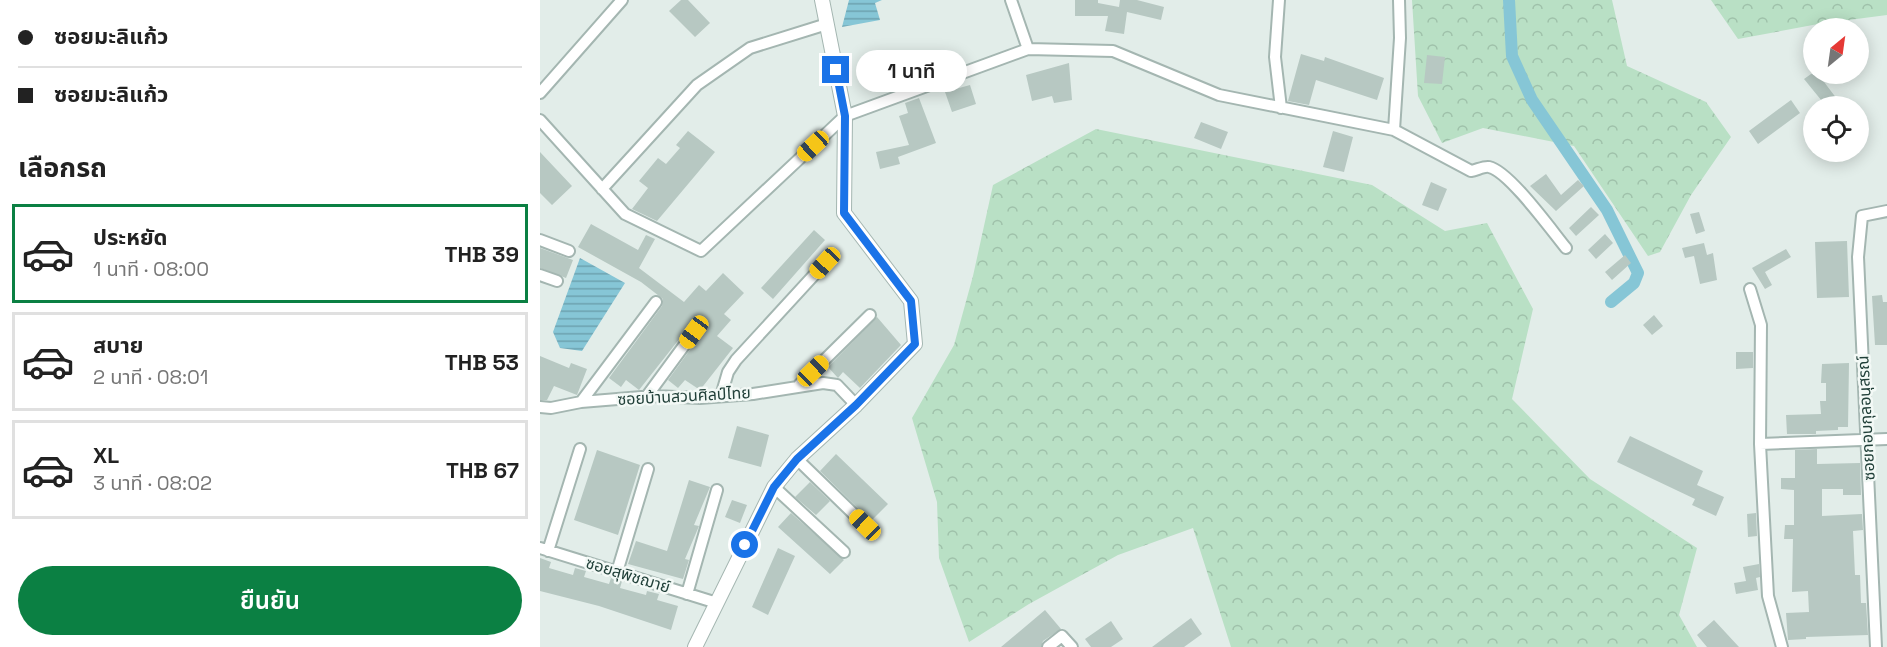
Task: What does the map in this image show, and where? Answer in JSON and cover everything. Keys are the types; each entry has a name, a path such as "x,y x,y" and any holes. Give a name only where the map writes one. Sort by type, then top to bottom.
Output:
{"street":[{"path":"540,93 622,0"},
{"path":"695,647 774,487 797,459 856,405 915,344 911,301 844,213 845,116 822,0"},
{"path":"1011,0 1028,49"},
{"path":"1279,0 1275,57 1281,108"},
{"path":"1394,130 1400,38 1399,0"},
{"path":"602,189 697,85 750,48 827,24"},
{"path":"540,120 626,213 701,251 845,116 1028,49 1113,51 1219,95 1394,130 1471,171 1488,167 1500,172 1566,248"},
{"name":"ซอยกอบกุลอนุสรณ์","path":"1876,647 1859,247 1862,216 1887,211"},
{"path":"540,240 569,251"},
{"path":"721,396 728,372 735,360 825,263"},
{"path":"540,275 557,281"},
{"path":"1750,289 1761,325 1760,444 1768,596 1782,647"},
{"path":"580,402 656,302"},
{"path":"799,385 870,315"},
{"path":"647,396 694,332"},
{"name":"ซอยบ้านสวนศิลป์ไทย","path":"540,407 550,408 580,402 647,396 721,396 823,383 837,385 856,405"},
{"path":"1760,444 1887,439"},
{"path":"544,550 580,449"},
{"path":"797,459 865,525"},
{"path":"617,572 648,469"},
{"path":"774,487 844,552"},
{"path":"687,594 717,490"},
{"name":"ซอยสุพิชฌาย์","path":"544,550 717,603"},
{"path":"1048,647 1062,636 1072,647"}],"green space":[{"path":"1412,0 1612,0 1627,66 1706,102 1731,137 1691,195 1660,252 1648,256 1574,146 1483,128 1442,143 1418,96"},
{"path":"1711,0 1887,0 1887,15 1864,18 1803,18 1803,27 1738,39"},
{"path":"1096,129 1372,185 1445,231 1487,223 1533,309 1512,399 1590,479 1697,548 1679,615 1697,647 1231,647 1193,528 1118,555 1029,604 969,642 939,558 937,502 912,418 954,345 973,276 993,185"}],"water":[{"path":"849,0 882,0 875,3 880,20 842,27"},
{"path":"580,258 625,283 582,351 560,348 553,332"}],"building":[{"path":"681,0 688,0 710,23 695,37 669,11"},
{"path":"1075,0 1098,0 1098,3 1119,7 1120,0 1137,0 1164,7 1161,20 1127,12 1124,34 1105,31 1108,16 1075,16"},
{"path":"1301,54 1324,61 1325,57 1384,78 1377,100 1316,80 1309,105 1288,101"},
{"path":"1427,55 1445,57 1442,84 1424,83"},
{"path":"1069,63 1072,100 1054,103 1052,96 1032,101 1026,75"},
{"path":"1808,84 1826,84 1835,96 1818,96"},
{"path":"970,85 976,104 952,112 945,92"},
{"path":"919,98 936,143 898,157 900,164 880,169 876,152 909,145 899,116 908,113 905,103"},
{"path":"1791,100 1800,113 1758,144 1749,131"},
{"path":"1201,122 1228,132 1221,149 1194,138"},
{"path":"688,131 715,152 657,221 632,209 648,188 639,181 658,158 666,164 680,148 676,145"},
{"path":"1333,131 1353,137 1344,172 1323,167"},
{"path":"540,152 572,186 552,205 540,193"},
{"path":"1546,174 1561,195 1578,180 1584,186 1556,211 1530,186"},
{"path":"1431,182 1447,189 1438,211 1422,205"},
{"path":"1591,207 1599,215 1576,236 1569,228"},
{"path":"1699,212 1705,231 1696,234 1690,214"},
{"path":"591,224 638,250 646,235 655,239 639,268 684,302 699,285 706,291 723,273 744,293 724,314 731,320 717,336 733,348 700,390 685,380 678,388 668,380 700,336 701,328 695,325 688,328 639,390 626,380 621,387 609,378 662,306 663,299 641,282 578,247"},
{"path":"814,230 825,240 773,299 761,288"},
{"path":"1605,234 1613,243 1596,259 1588,250"},
{"path":"1847,241 1849,297 1817,298 1815,242"},
{"path":"1704,243 1707,255 1713,253 1717,280 1700,284 1694,256 1685,258 1682,248"},
{"path":"540,248 573,260 566,278 540,268"},
{"path":"1786,249 1791,257 1765,272 1772,285 1765,289 1752,268"},
{"path":"1625,255 1631,263 1612,280 1605,272"},
{"path":"1882,295 1883,302 1887,302 1887,345 1875,345 1872,296"},
{"path":"1654,315 1663,326 1652,335 1643,325"},
{"path":"877,317 901,345 860,388 843,372 838,378 828,367"},
{"path":"1736,352 1753,352 1753,368 1736,369"},
{"path":"540,356 569,368 571,363 587,369 577,395 554,386 547,400 540,400"},
{"path":"1849,363 1848,427 1816,431 1816,434 1787,434 1786,415 1821,414 1820,401 1826,401 1826,383 1821,383 1822,364"},
{"path":"737,426 769,435 761,467 728,458"},
{"path":"1630,436 1703,471 1697,485 1724,497 1716,516 1692,505 1695,499 1617,462"},
{"path":"1817,449 1817,464 1860,463 1861,495 1843,495 1843,489 1822,489 1822,516 1862,514 1863,530 1853,531 1855,575 1860,575 1861,603 1866,603 1868,635 1806,637 1806,639 1788,640 1786,613 1809,612 1808,591 1792,592 1793,539 1784,539 1785,525 1794,525 1794,490 1781,489 1781,478 1795,478 1795,450"},
{"path":"597,450 640,465 618,535 574,520"},
{"path":"836,454 888,504 871,521 820,471"},
{"path":"689,480 710,487 694,525 699,526 685,559 689,560 683,579 628,564 636,541 667,551"},
{"path":"810,482 830,501 816,515 795,497"},
{"path":"732,500 747,505 740,523 725,517"},
{"path":"791,513 844,560 830,574 778,527"},
{"path":"1756,513 1757,536 1748,537 1747,514"},
{"path":"778,548 795,556 768,615 752,607"},
{"path":"540,558 551,562 549,568 573,575 575,568 586,571 584,577 609,584 611,578 622,581 620,588 646,595 647,591 659,594 657,600 678,606 671,630 599,606 540,591"},
{"path":"1759,564 1760,577 1756,578 1758,590 1736,594 1734,583 1746,581 1743,567"},
{"path":"1045,610 1061,629 1043,641 1041,647 1001,647"},
{"path":"1191,618 1202,634 1184,647 1152,647"},
{"path":"1714,620 1739,647 1707,647 1697,635"},
{"path":"1111,621 1123,639 1111,647 1091,647 1085,639"}],"waterway":[{"path":"1509,0 1512,56 1532,100 1607,210 1638,273 1634,283 1611,302"}],"route":[{"path":"745,545 774,487 797,459 856,405 915,344 911,301 844,213 845,116 836,70"}]}
